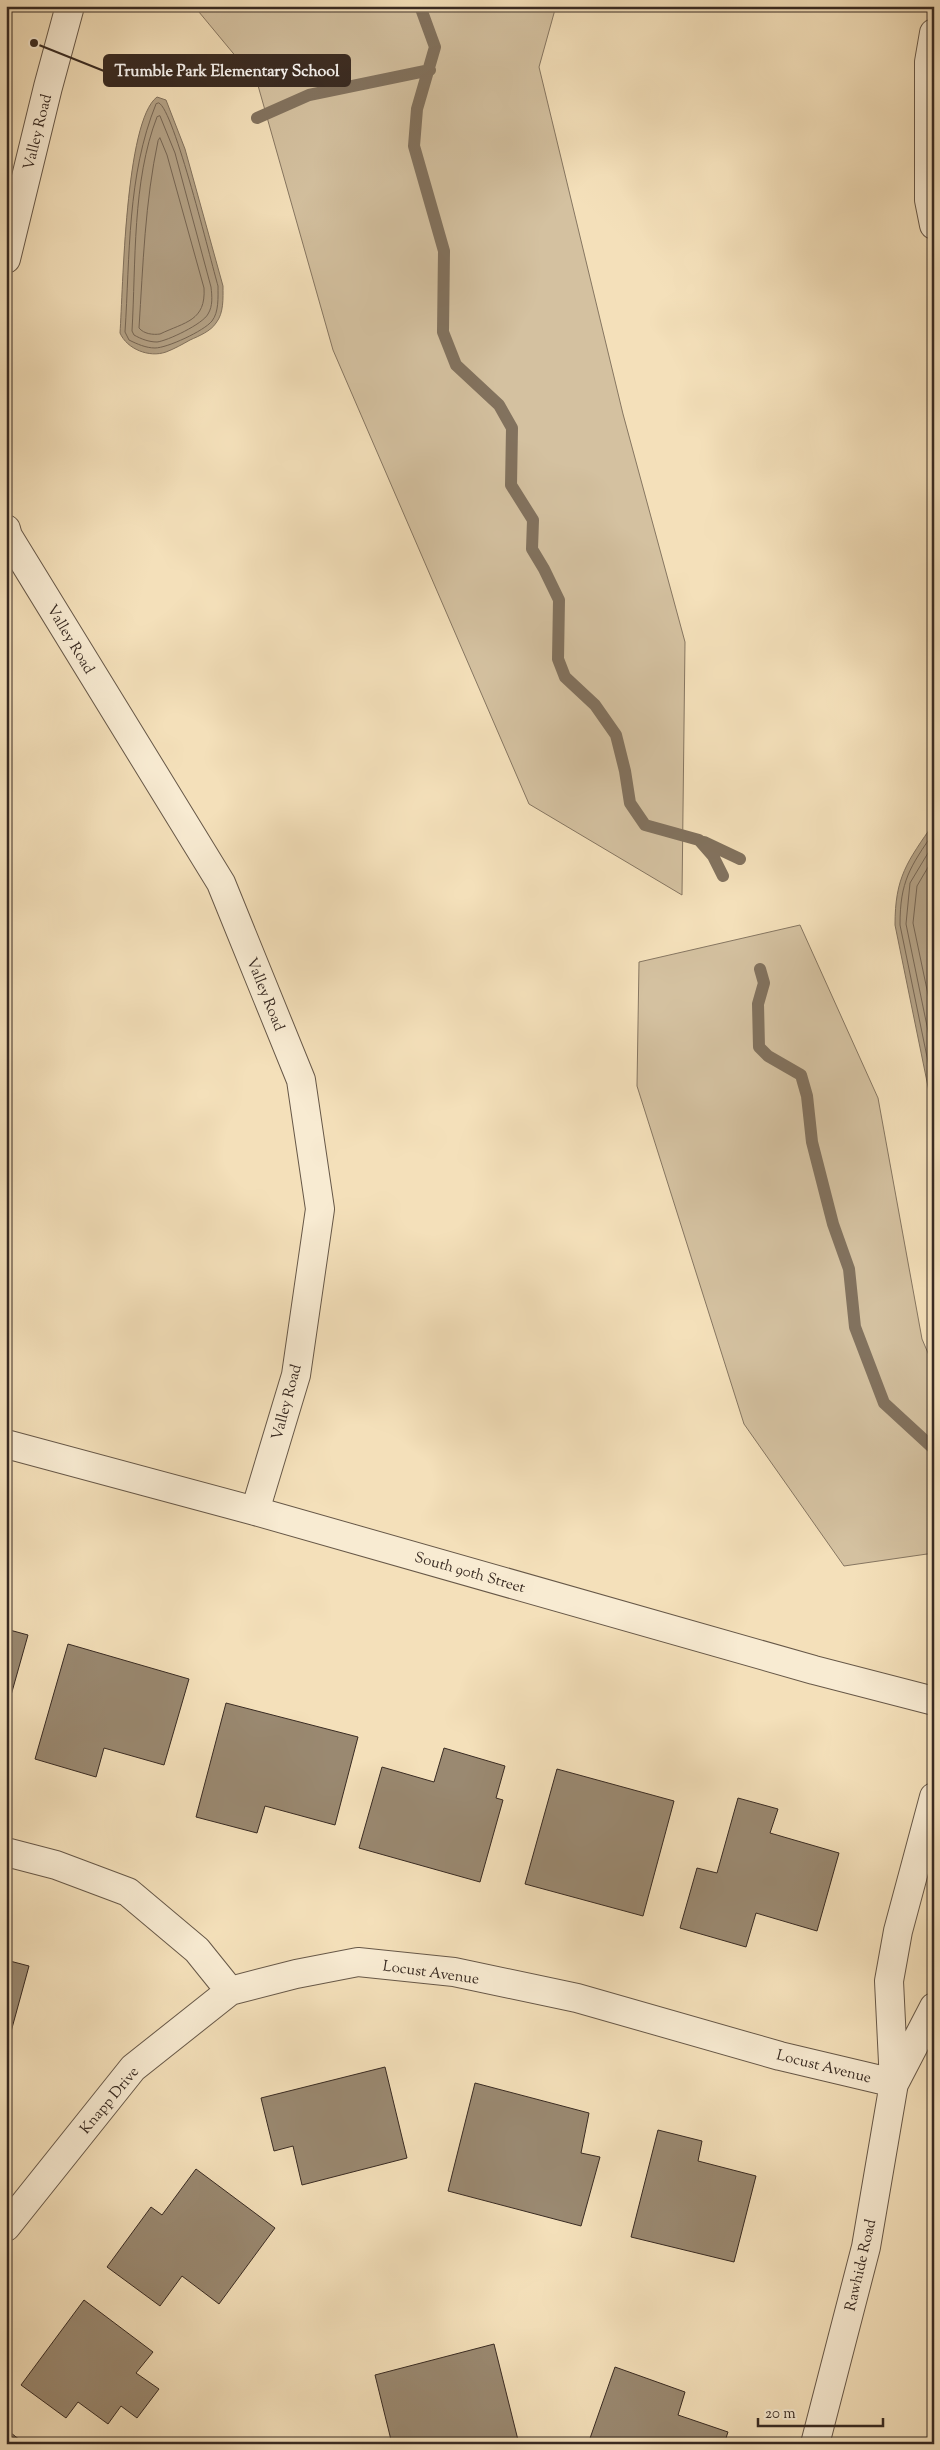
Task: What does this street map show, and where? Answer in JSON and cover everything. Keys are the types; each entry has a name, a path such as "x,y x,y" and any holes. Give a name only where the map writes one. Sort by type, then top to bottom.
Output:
{"street":[{"name":"Valley Road","path":"6,259 48,86 70,6"},
{"path":"934,33 929,62 929,200 934,225"},
{"name":"Valley Road","path":"6,529 13,544 220,883 301,1080 320,1209 296,1375 255,1511"},
{"name":"South 90th Street","path":"6,1444 255,1511 814,1670 934,1701"},
{"name":"Rawhide Road","path":"815,2444 866,2247 894,2083 889,1981 898,1930 934,1797"},
{"path":"6,1852 56,1865 128,1892 197,1950 230,1991"},
{"name":"Locust Avenue","path":"230,1991 296,1974 358,1962 454,1972 577,1998 780,2056 894,2083"},
{"name":"Knapp Drive","path":"6,2227 133,2068 230,1991"},
{"name":"Rawhide Road","path":"894,2083 934,2007"}],"shaded area":[{"path":"194,6 556,6 539,67 623,414 685,642 682,895 529,804 333,350 257,82"},
{"path":"800,925 878,1098 922,1339 934,1367 934,1553 844,1566 744,1424 637,1086 639,962"}],"water":[{"path":"157,97 166,100 185,149 223,286 223,295 219,319 211,328 169,351 153,354 133,348 123,339 120,333 132,171 138,138 146,112"},
{"path":"934,823 934,1116 895,925 897,894 904,871"}],"building":[{"path":"6,1629 28,1635 6,1713"},
{"path":"68,1644 189,1679 164,1765 104,1748 96,1777 35,1759"},
{"path":"226,1703 358,1737 335,1825 265,1806 257,1833 196,1817"},
{"path":"444,1748 505,1766 496,1798 503,1800 480,1882 359,1848 382,1767 434,1782"},
{"path":"557,1769 674,1801 643,1916 525,1884"},
{"path":"738,1798 778,1809 770,1833 839,1853 817,1931 756,1913 746,1947 680,1928 697,1868 717,1873"},
{"path":"6,1960 29,1966 6,2050"},
{"path":"385,2067 407,2158 302,2185 293,2146 274,2151 261,2098"},
{"path":"475,2083 589,2113 581,2153 600,2157 581,2226 448,2191"},
{"path":"658,2130 702,2141 698,2161 756,2176 734,2262 631,2237"},
{"path":"196,2169 275,2228 219,2304 182,2276 160,2306 107,2267 151,2207 162,2215"},
{"path":"84,2300 153,2352 136,2373 159,2389 137,2418 121,2406 108,2424 78,2402 66,2418 21,2385"},
{"path":"494,2344 519,2444 392,2444 375,2375"},
{"path":"615,2367 685,2392 678,2415 728,2432 724,2444 588,2444"},
{"path":"6,2429 25,2444 6,2444"}],"waterway":[{"path":"420,6 435,47 417,109 414,146 444,251 443,332 456,365 499,405 512,428 511,485 533,520 532,549 559,600 558,659 565,677 595,705 616,735 625,771 630,803 645,825 699,840 713,856 723,876"},
{"path":"257,118 309,95 430,70"},
{"path":"704,842 740,859"},
{"path":"760,969 764,983 758,1004 759,1047 768,1056 801,1075 807,1096 812,1142 833,1224 849,1269 855,1327 884,1403 934,1449"}],"place":[{"name":"Trumble Park Elementary School","path":"34,43"}]}
